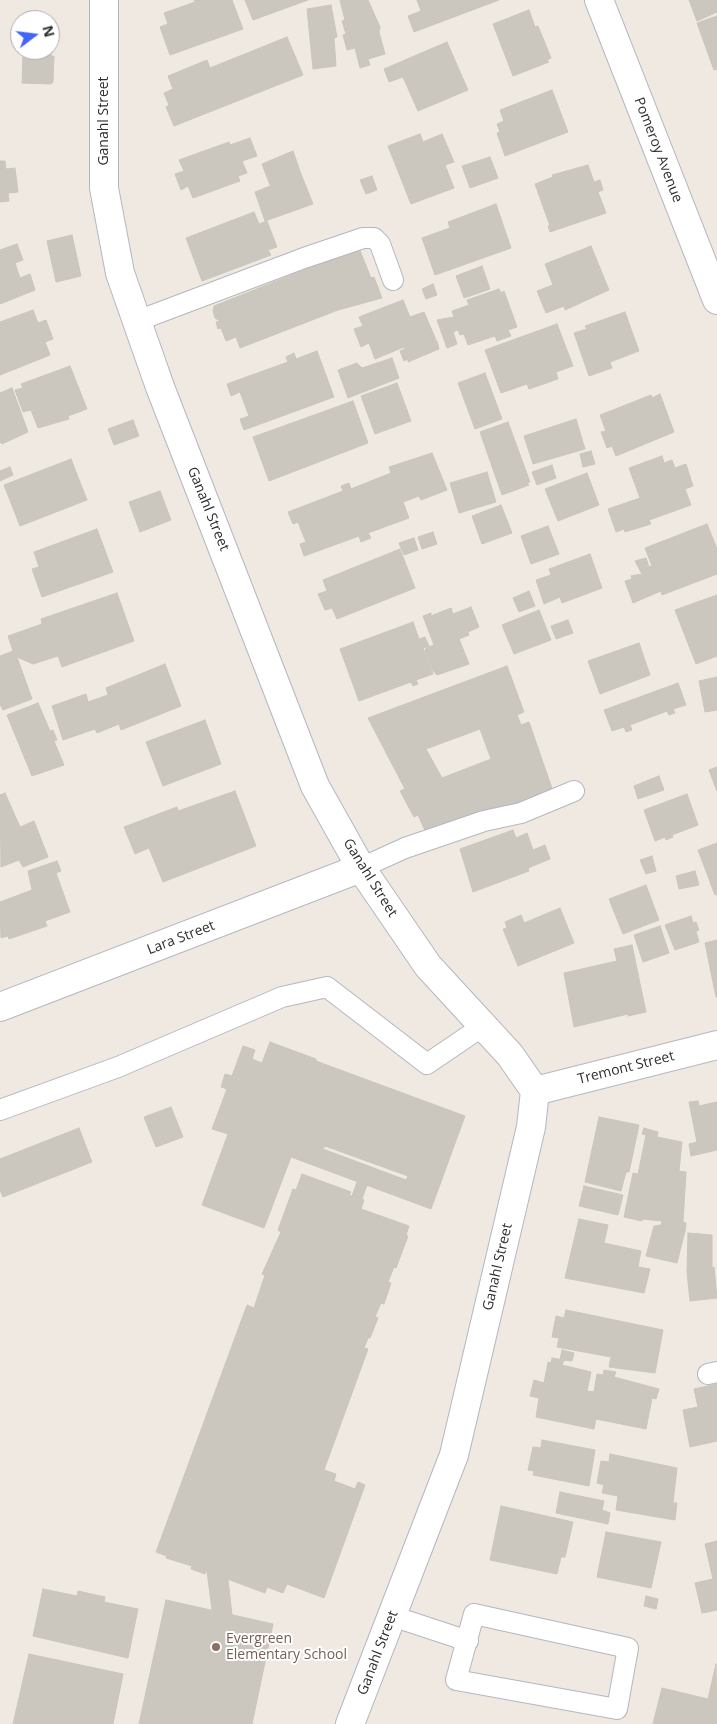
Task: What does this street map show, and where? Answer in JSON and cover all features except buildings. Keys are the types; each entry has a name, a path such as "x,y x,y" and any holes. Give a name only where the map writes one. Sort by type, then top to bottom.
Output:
{"street":[{"name":"Ganahl Street","path":"104,0 104,188 120,273 160,387 316,786 361,868 428,966 510,1055 535,1091 531,1127 454,1454 350,1724"},
{"name":"Pomeroy Avenue","path":"599,0 717,300"},
{"name":"Lara Street","path":"0,1007 361,868"},
{"name":"Tremont Street","path":"535,1091 717,1045"}],"lane":[{"path":"137,321 304,258 363,238 374,238 380,244 394,280"},
{"path":"361,868 406,848 484,821 521,813 574,790"},
{"path":"0,1110 118,1067 282,998 327,987 427,1064 483,1026"},
{"path":"474,1614 628,1648 617,1710 456,1680 468,1641 474,1614"},
{"path":"392,1616 468,1641"}],"place":[{"name":"Evergreen Elementary School","path":"216,1647"}]}
